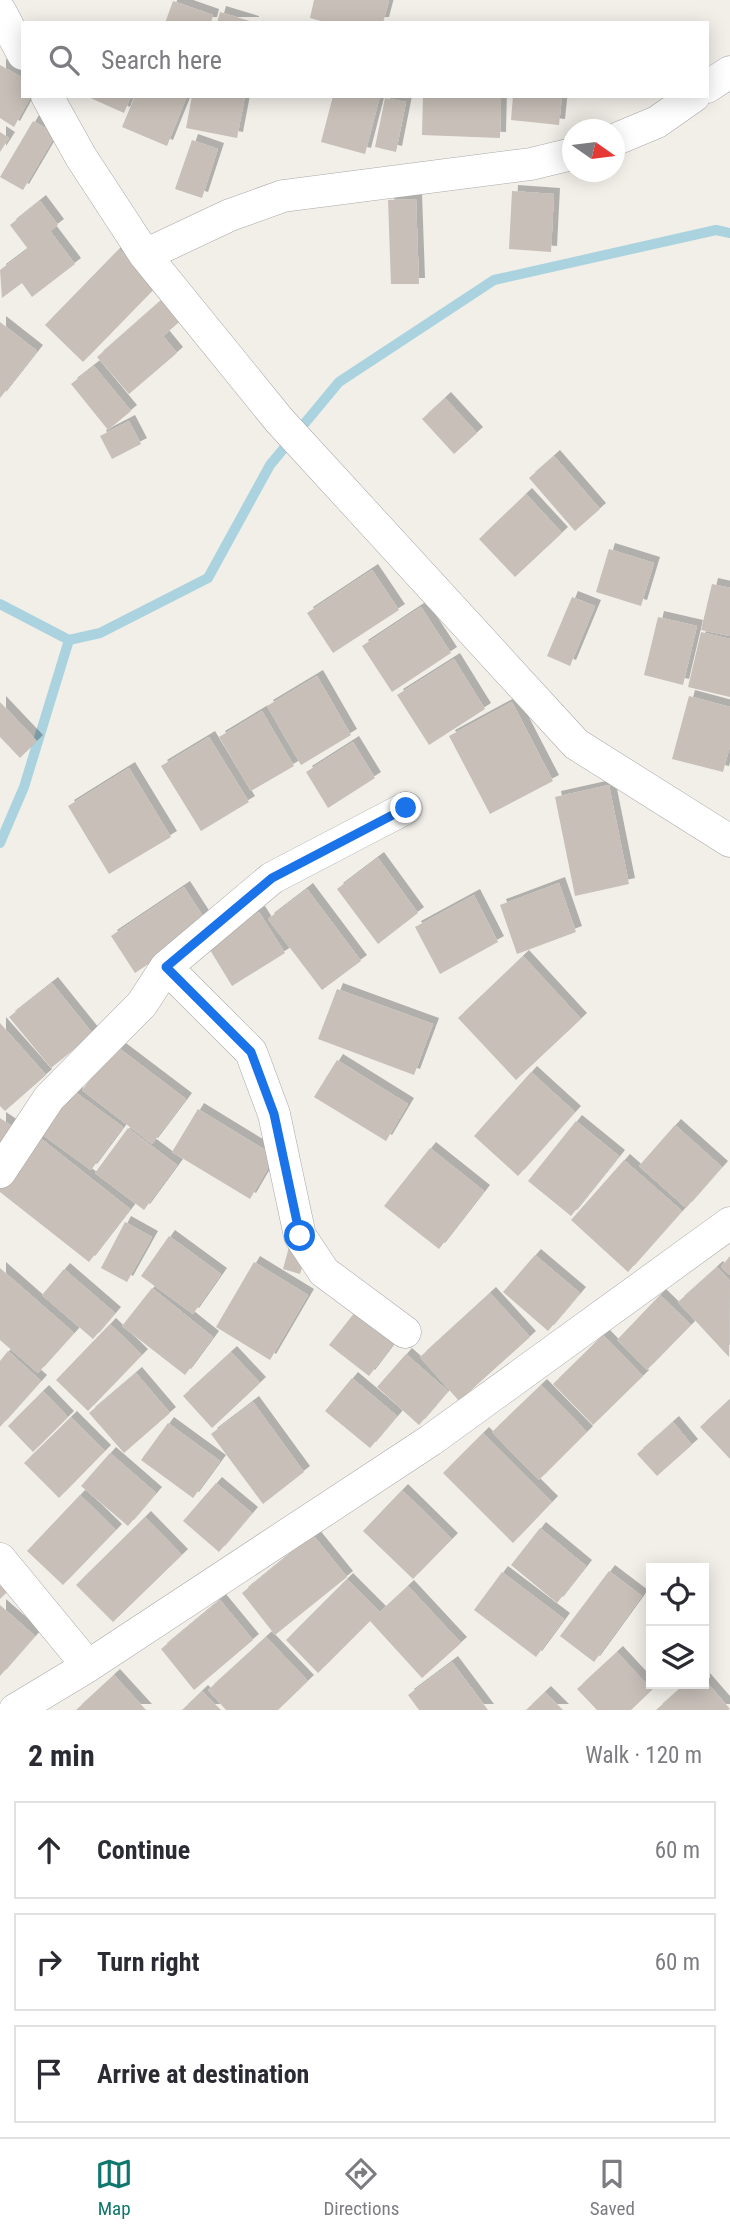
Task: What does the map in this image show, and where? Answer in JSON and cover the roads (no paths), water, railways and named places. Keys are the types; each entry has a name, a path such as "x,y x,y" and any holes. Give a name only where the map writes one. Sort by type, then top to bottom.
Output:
{"street":[{"path":"0,11 21,50"},
{"path":"709,86 730,72"},
{"path":"48,98 82,157 145,255 279,420 576,744 730,841"},
{"path":"625,135 657,122 691,98"},
{"path":"145,255 230,215 283,196 531,164 562,156"},
{"path":"0,1172 49,1098 142,1004 166,967 272,878 406,808"},
{"path":"166,967 251,1052 274,1114 300,1236 324,1272 405,1332"},
{"path":"15,1710 88,1666 431,1440 730,1223"},
{"path":"0,1559 88,1666"}],"waterway":[{"path":"0,604 69,640 100,633 208,578 270,465 339,382 494,280 716,230 730,233"},
{"path":"0,843 24,787 69,640"}]}
